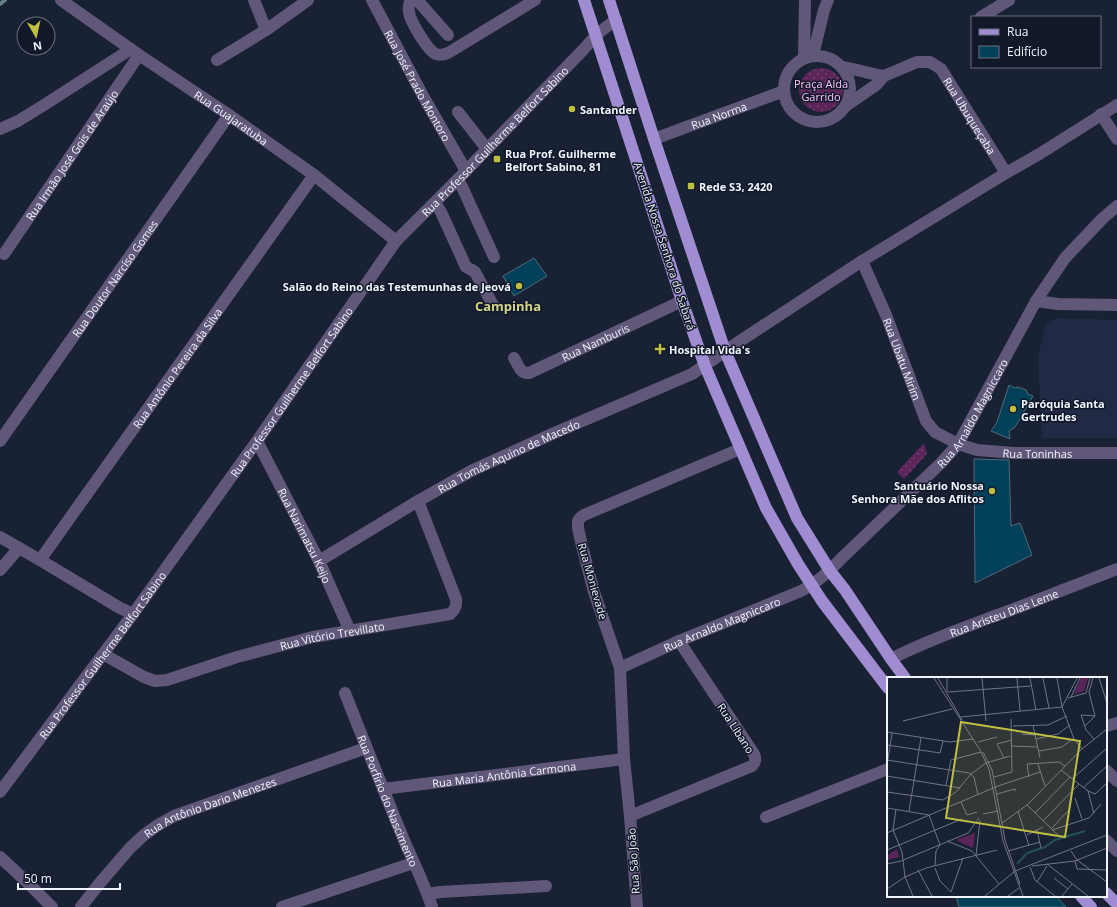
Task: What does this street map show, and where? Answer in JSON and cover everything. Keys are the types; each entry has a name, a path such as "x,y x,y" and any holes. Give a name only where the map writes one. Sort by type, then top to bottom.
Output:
{"main road":[{"name":"Avenida Nossa Senhora do Sabará","path":"584,0 682,301 705,366 766,508 822,601 887,687"},
{"name":"Avenida Nossa Senhora do Sabará","path":"609,0 725,351 797,518 830,571 845,590 904,677"},
{"path":"1107,894 1117,904"},
{"path":"1082,897 1092,907"}],"street":[{"name":"Rua Guajaratuba","path":"61,0 314,175 396,241"},
{"path":"254,0 266,30"},
{"path":"217,60 266,30 308,0"},
{"name":"Rua José Prado Montoro","path":"372,0 423,96 462,175 463,189 494,257"},
{"path":"411,0 408,7 414,25 432,51 437,55 443,55 535,0"},
{"path":"417,0 448,36"},
{"path":"805,0 808,57"},
{"path":"808,57 828,0"},
{"path":"983,16 1009,0"},
{"name":"Rua Professor Guilherme Belfort Sabino","path":"0,792 133,614 257,441 396,241 584,50 596,35 616,20"},
{"path":"0,130 18,121 135,52"},
{"name":"Rua Irmão José Gois de Araújo","path":"4,254 135,52"},
{"path":"847,105 851,89 847,73 836,61 829,58 808,57 796,63 785,78 784,91 789,107 796,115 817,123 828,121 838,116 847,105 876,85 884,76"},
{"name":"Rua Ubuqueçaba","path":"884,76 917,62 930,62 941,69 1006,173"},
{"path":"842,67 884,76"},
{"name":"Rua Norma","path":"654,138 675,132 784,91"},
{"name":"Rua Tomás Aquino de Macedo","path":"319,561 418,501 478,468 552,434 692,374 862,261 1041,153 1117,104"},
{"path":"458,112 487,149"},
{"path":"1101,114 1117,139"},
{"name":"Rua Doutor Narcíso Gomes","path":"0,441 229,115"},
{"name":"Rua Antônio Pereira da Silva","path":"40,560 314,175"},
{"path":"435,203 441,212 466,267 475,272 493,305"},
{"name":"Rua Arnaldo Magniccaro","path":"620,668 679,641 812,586 830,571 941,463 958,444 1036,301 1065,258 1103,218 1117,206"},
{"name":"Rua Ubatu Mirim","path":"862,261 886,315 926,421 935,432 958,444"},
{"name":"Rua Namburis","path":"514,358 522,371 528,373 682,301"},
{"path":"1036,301 1058,304 1117,305"},
{"name":"Rua Narimatsu Keijo","path":"257,441 319,561 350,631"},
{"name":"Rua Toninhas","path":"958,444 977,450 1014,452 1117,453"},
{"name":"Rua Monievade","path":"630,816 624,759 620,668 594,592 582,546 578,521 584,515 740,449"},
{"name":"Rua Vitório Trevillato","path":"103,654 144,677 155,681 167,680 237,657 313,636 450,614 455,607 456,599 418,501"},
{"path":"0,537 120,608 133,614"},
{"path":"0,570 18,548"},
{"name":"Rua Aristeu Dias Leme","path":"891,659 942,636 1117,569"},
{"name":"Rua Líbano","path":"630,816 752,766 755,761 754,754 679,641"},
{"name":"Rua Porfírio do Nascimento","path":"345,693 366,748 413,863 428,894 432,907"},
{"path":"1107,726 1117,723"},
{"name":"Rua Antônio Dario Menezes","path":"81,907 130,848 144,835 169,819 366,748"},
{"name":"Rua Maria Antônia Carmona","path":"383,789 624,759"},
{"path":"766,817 887,769"},
{"path":"1107,771 1117,781"},
{"name":"Rua São João","path":"630,816 637,907"},
{"path":"1107,841 1117,851"},
{"path":"0,857 28,882 52,907"},
{"path":"282,907 413,863"},
{"path":"428,894 546,886"}],"shaded area":[{"path":"1056,318 1117,320 1117,438 1042,438 1038,357 1046,324"}],"green space":[{"name":"Praça Alda Garrido","path":"817,68 825,68 837,74 843,86 843,94 837,106 825,112 817,112 805,106 799,94 799,86 805,74"},
{"path":"924,443 927,454 904,479 897,472"}],"building":[{"name":"Salão do Reino das Testemunhas de Jeová","path":"534,258 547,276 514,296 503,276"},
{"name":"Paróquia Santa Gertrudes","path":"1009,385 1026,390 1028,394 1033,396 1015,427 1009,431 1010,439 991,431 997,422"},
{"name":"Santuário Nossa Senhora Mãe dos Aflitos","path":"974,459 1009,460 1011,526 1020,523 1032,555 975,583"},
{"path":"956,897 1057,897 1066,907 959,907"}],"waterway":[{"path":"0,4 5,0"}],"place":[{"name":"Santander","path":"572,109"},
{"name":"Rua Prof. Guilherme Belfort Sabino, 81","path":"497,159"},
{"name":"Rede S3, 2420","path":"691,186"},
{"name":"Salão do Reino das Testemunhas de Jeová","path":"519,286"},
{"name":"Hospital Vida's","path":"660,349"},
{"name":"Paróquia Santa Gertrudes","path":"1013,409"},
{"name":"Santuário Nossa Senhora Mãe dos Aflitos","path":"992,491"}],"district":[{"name":"Campinha","path":"508,306"}]}
